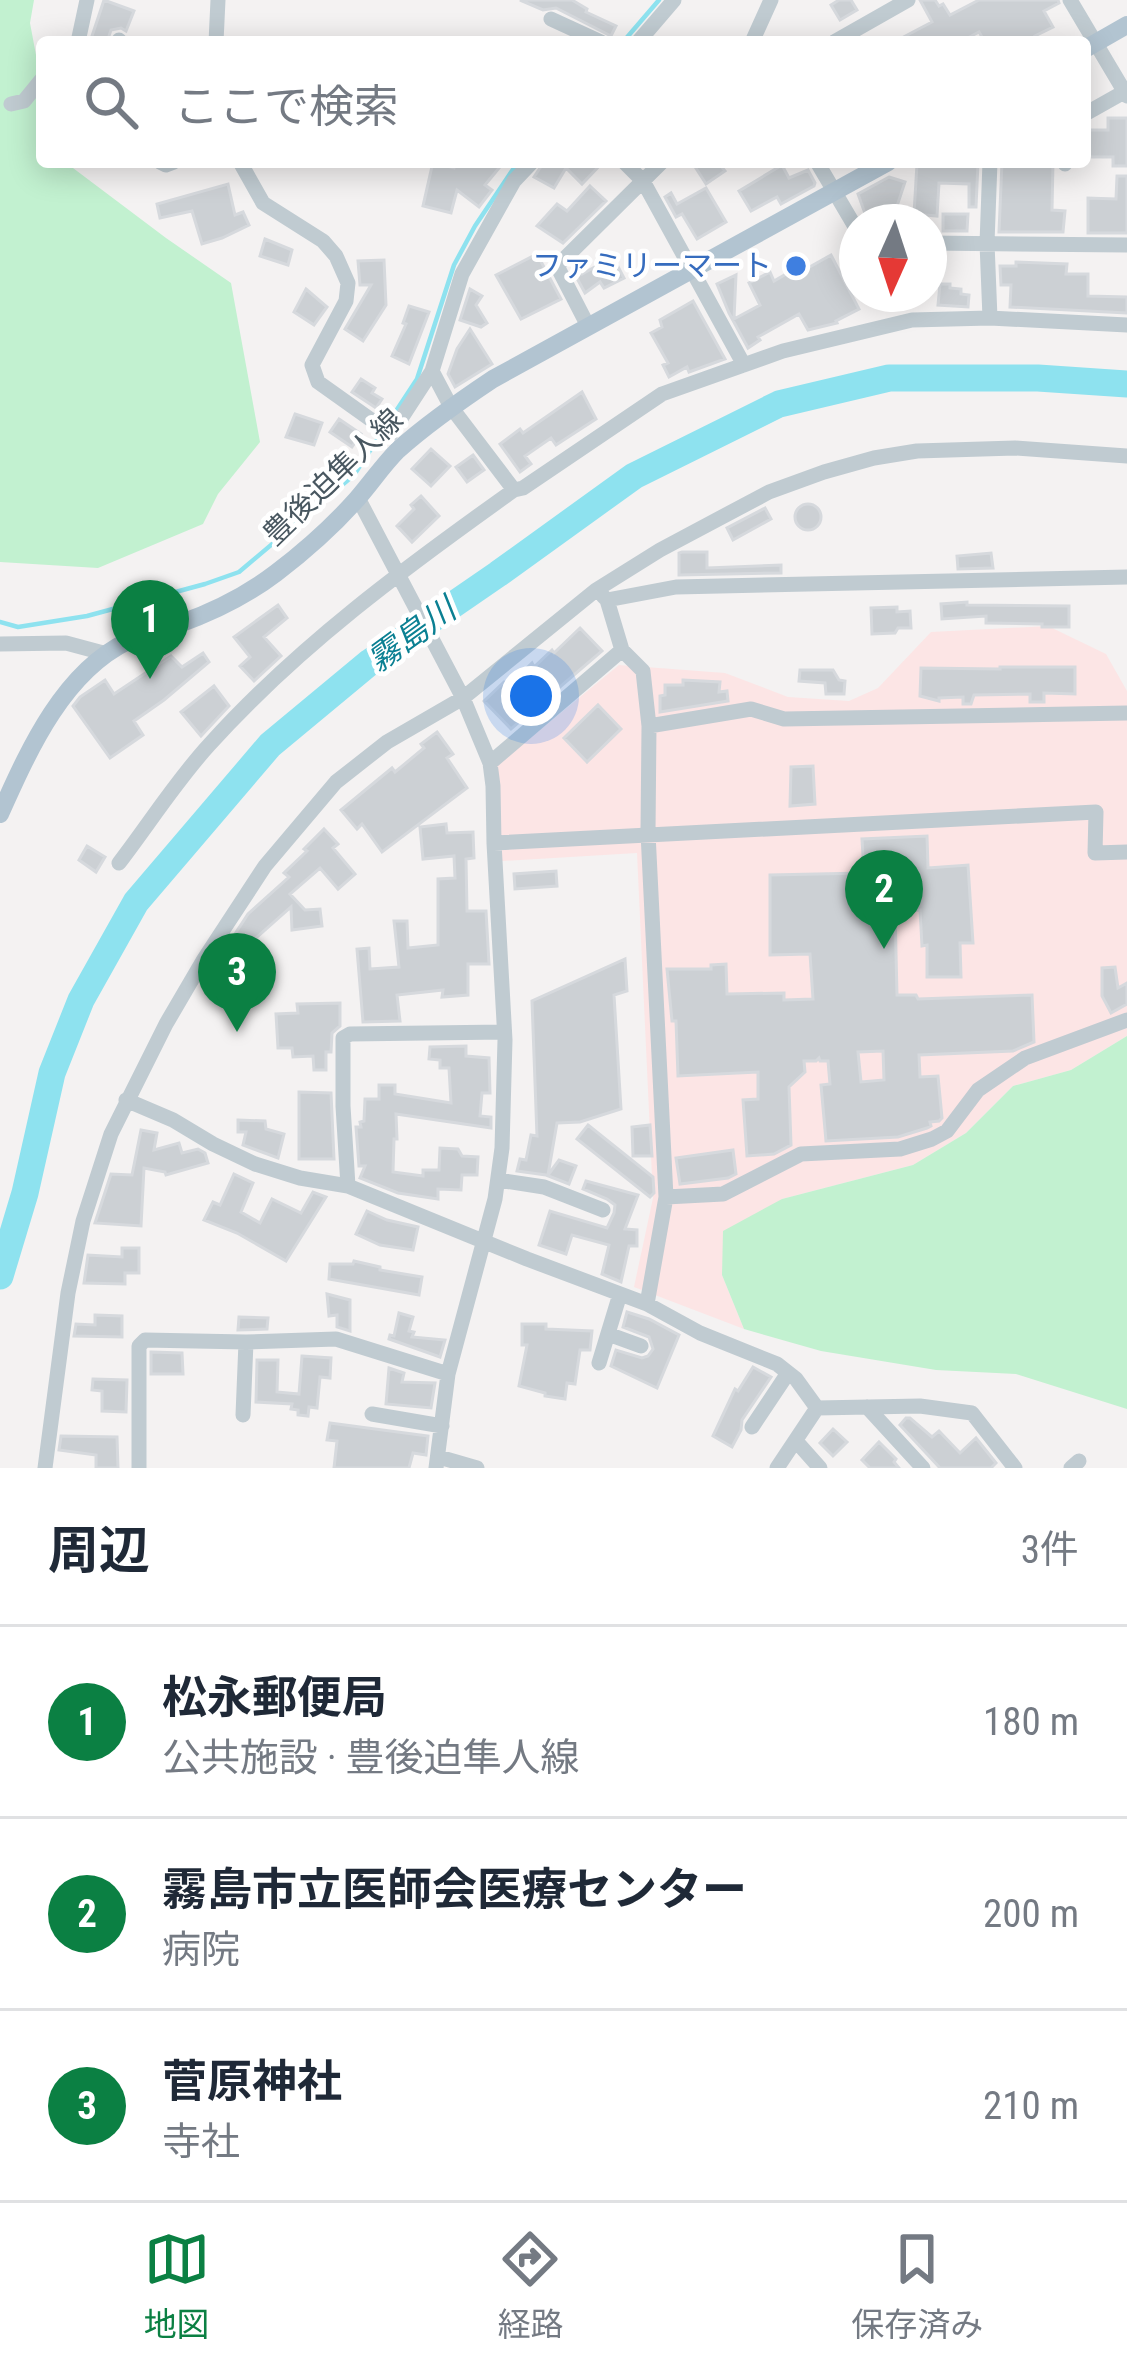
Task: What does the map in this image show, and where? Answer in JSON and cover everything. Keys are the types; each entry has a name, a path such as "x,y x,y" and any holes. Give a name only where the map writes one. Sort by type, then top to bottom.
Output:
{"main road":[{"path":"1091,45 1127,25"},
{"name":"豊後迫隼人線","path":"0,814 26,756 52,715 74,684 106,654 129,640 240,597 275,574 330,528 396,452 493,379 877,168"}],"street":[{"path":"80,36 87,0"},
{"path":"216,36 218,0"},
{"path":"643,36 674,0"},
{"path":"755,36 771,0"},
{"path":"845,36 908,0"},
{"path":"1070,0 1086,36"},
{"path":"551,19 588,36"},
{"path":"1091,47 1126,94 1091,112"},
{"path":"11,104 24,101 36,86"},
{"path":"243,168 263,203 323,241 336,256 348,283 346,301 312,365 318,382 385,430 432,371 462,274 527,168"},
{"path":"630,168 643,181 744,365"},
{"path":"589,326 557,266 656,168"},
{"path":"821,168 842,204"},
{"path":"989,318 990,168"},
{"path":"947,243 1127,245"},
{"path":"119,862 206,748 252,700 396,573 662,394 783,351 912,320 989,318 1127,326"},
{"path":"432,371 451,407 514,490"},
{"path":"45,1468 68,1293 83,1221 111,1134 204,959 265,866 336,782 387,742 463,698 660,550 769,491 874,458 917,451 1015,448 1127,456"},
{"path":"358,498 463,698 490,763 494,786 504,1032 502,1148 484,1241 448,1374 438,1462 477,1468"},
{"path":"602,595 676,586 1127,577"},
{"path":"602,595 622,650 643,671 649,726 648,833 665,1197 647,1304"},
{"path":"0,644 66,643 106,654"},
{"path":"490,763 622,650"},
{"path":"649,726 751,709 784,719 1127,713"},
{"path":"494,843 1096,812 1094,854 1127,852"},
{"path":"665,1197 723,1194 801,1154 900,1149 932,1139 946,1131 978,1090 1025,1058 1127,1020"},
{"path":"348,1186 343,1038 398,1032 504,1032"},
{"path":"126,1100 255,1164 348,1186 647,1304 700,1333 777,1364 818,1408"},
{"path":"498,1180 544,1187 603,1210"},
{"path":"598,1364 620,1294"},
{"path":"608,1334 641,1346"},
{"path":"139,1468 141,1341 336,1340 448,1374"},
{"path":"244,1415 247,1342"},
{"path":"752,1426 788,1373"},
{"path":"818,1408 920,1406 972,1413 1015,1468"},
{"path":"867,1407 923,1468"},
{"path":"777,1468 818,1408"},
{"path":"373,1414 442,1426"},
{"path":"796,1441 820,1468"}],"shaded area":[{"path":"1048,626 1106,654 1127,691 1127,1036 1071,1070 1013,1086 966,1133 913,1165 782,1199 722,1275 744,1329 634,1287 653,1198 637,853 502,861 495,767 619,665 725,673 788,697 849,701 878,688 931,632"}],"green space":[{"path":"0,0 34,0 30,23 36,55 36,168 73,168 231,283 260,442 218,494 203,524 98,568 0,562"},
{"path":"1127,1036 1127,1409 1016,1374 936,1370 821,1351 744,1329 722,1275 723,1231 782,1199 913,1165 966,1133 1013,1086 1071,1070"}],"building":[{"path":"104,0 134,11 126,31 121,28 111,30 109,36 92,36"},
{"path":"520,0 572,0 616,26 611,36 556,8 543,10"},
{"path":"851,0 857,10 840,20 831,5"},
{"path":"920,0 943,4 950,15 979,0 1059,3 1044,11 1053,27 1035,36 981,36 979,32 905,36 932,22"},
{"path":"1108,118 1127,118 1127,166 1113,166 1113,157 1091,157 1091,130 1108,130"},
{"path":"432,168 499,168 485,185 492,190 479,207 457,190 451,213 423,206"},
{"path":"540,168 566,168 554,188 534,177"},
{"path":"566,168 597,168 582,184"},
{"path":"696,168 723,168 725,171 706,184"},
{"path":"777,168 784,168 789,178 808,170 815,183 781,204 777,197 751,211 739,191"},
{"path":"917,168 978,168 976,207 969,207 969,184 939,183 938,204 915,204"},
{"path":"1002,168 1053,168 1052,210 1065,211 1063,232 999,232"},
{"path":"1117,176 1127,176 1127,233 1088,233 1088,198 1116,199"},
{"path":"889,177 905,182 898,204 862,204 858,194"},
{"path":"228,184 235,215 243,212 249,225 202,244 192,211 160,218 157,204"},
{"path":"590,186 606,201 563,243 537,226 557,204 567,211"},
{"path":"706,188 726,222 697,239 665,197 671,193 677,204"},
{"path":"947,214 968,214 967,231 947,231"},
{"path":"265,239 292,250 288,265 260,256"},
{"path":"537,254 561,299 521,319 496,275"},
{"path":"831,255 839,270 839,312 853,312 837,323 808,330 799,314 758,337 748,348 717,284 736,275 734,319 760,305 749,283 770,272 774,281 803,264 806,269"},
{"path":"613,257 624,278 604,288 600,282 585,293 573,271 578,268 582,274"},
{"path":"384,260 386,305 363,341 345,329 371,285 360,285 358,261"},
{"path":"1016,262 1067,264 1066,274 1088,274 1088,296 1127,297 1127,313 1010,307 1011,285 1001,285 1000,266 1016,266"},
{"path":"947,284 969,295 968,307 947,306"},
{"path":"306,289 327,307 314,325 294,312"},
{"path":"470,289 482,296 476,305 487,323 481,327 460,320"},
{"path":"693,301 725,359 689,372 687,367 669,377 663,365 668,363 651,333 662,327 660,320"},
{"path":"409,306 429,312 409,364 392,356"},
{"path":"470,329 492,364 455,387 448,374"},
{"path":"361,379 382,399 376,408 352,392"},
{"path":"582,392 596,419 556,445 551,438 525,456 531,464 520,472 500,444"},
{"path":"295,414 322,423 314,445 286,437"},
{"path":"339,419 361,434 352,447 330,432"},
{"path":"431,449 450,466 431,486 412,469"},
{"path":"473,455 484,470 467,482 456,467"},
{"path":"421,496 439,516 412,542 397,526"},
{"path":"808,504 821,517 808,530 795,517"},
{"path":"765,508 771,519 733,540 727,528"},
{"path":"707,552 707,568 781,565 781,573 679,575 679,553"},
{"path":"991,553 993,568 958,569 957,556"},
{"path":"941,604 1069,606 1069,627 986,623 986,616 942,619"},
{"path":"278,605 287,618 264,637 281,656 254,681 240,666 250,657 234,637"},
{"path":"897,607 897,612 910,611 911,628 872,634 871,608"},
{"path":"580,628 602,651 511,729 484,701 504,682 508,686 532,663 534,667 552,650 554,653"},
{"path":"203,653 209,662 134,721 143,735 110,758 73,706 105,680 114,694 171,656 182,667"},
{"path":"1075,667 1075,694 1044,693 1044,702 1030,702 1030,694 974,695 971,704 963,704 963,697 939,701 920,696 921,668"},
{"path":"800,670 833,670 845,681 844,694 826,694 825,683 799,681"},
{"path":"683,680 720,682 719,692 727,691 728,701 660,712 665,685 683,685"},
{"path":"214,686 229,706 201,736 181,712"},
{"path":"598,705 621,729 587,762 564,738"},
{"path":"437,732 453,754 447,758 467,788 382,852 362,824 357,829 341,810 392,768 395,772"},
{"path":"813,766 815,804 790,806 791,767"},
{"path":"446,824 447,833 473,832 474,858 466,859 467,911 486,911 489,964 468,964 468,995 442,997 443,990 397,995 400,1021 363,1022 357,949 369,948 370,969 399,967 394,921 407,921 408,948 438,945 438,879 455,878 454,856 423,859 420,827"},
{"path":"324,829 355,874 338,889 320,868 290,894 305,910 320,909 322,926 292,930 291,907 229,969 218,960 248,914 289,877 284,873"},
{"path":"927,836 928,868 968,865 973,943 960,943 961,977 927,977 920,910 895,911 897,995 918,999 1032,995 1034,1042 1013,1051 919,1055 920,1077 938,1076 942,1118 898,1137 826,1141 821,1085 830,1084 828,1061 804,1061 805,1072 789,1087 791,1145 774,1154 747,1156 743,1100 758,1099 758,1072 678,1076 676,1021 672,1021 667,969 711,969 711,965 726,964 727,994 784,993 784,1000 813,999 810,954 770,955 770,875 864,873 862,839","holes":["883,1051 884,1080 861,1082 858,1052"]},
{"path":"87,846 105,857 96,872 79,860"},
{"path":"556,871 557,886 515,889 514,874"},
{"path":"625,959 627,991 614,995 621,1109 580,1122 557,1123 548,1175 559,1160 576,1166 569,1184 517,1171 520,1159 526,1160 531,1135 537,1136 532,1001"},
{"path":"1115,967 1118,988 1127,983 1127,1004 1111,1013 1102,996 1102,968"},
{"path":"340,1003 340,1026 332,1033 326,1070 314,1070 313,1056 293,1057 292,1048 278,1048 276,1014 298,1013 297,1004"},
{"path":"466,1046 466,1056 489,1058 490,1093 482,1093 480,1116 491,1117 491,1128 396,1114 393,1172 423,1176 423,1170 439,1170 440,1148 478,1157 477,1175 462,1175 461,1190 438,1189 438,1199 398,1193 360,1178 365,1166 359,1166 356,1127 364,1121 365,1099 379,1099 379,1085 395,1085 395,1094 451,1103 449,1068 440,1068 440,1060 429,1059 430,1047"},
{"path":"299,1092 331,1093 334,1159 299,1159"},
{"path":"238,1120 265,1121 266,1129 284,1134 278,1158 243,1145 246,1132 238,1132"},
{"path":"588,1125 653,1177 650,1197 577,1139"},
{"path":"650,1125 652,1156 633,1156 632,1127"},
{"path":"141,1130 157,1133 154,1150 179,1143 182,1153 198,1149 205,1153 208,1163 166,1175 144,1168 141,1226 95,1223 111,1174 132,1175"},
{"path":"733,1150 736,1174 680,1184 676,1158"},
{"path":"234,1174 253,1183 241,1212 260,1223 272,1199 301,1213 313,1192 326,1197 286,1261 204,1220 213,1202 220,1205"},
{"path":"586,1181 638,1195 625,1229 637,1230 637,1246 629,1246 621,1282 602,1274 609,1245 572,1235 566,1254 539,1245 550,1211 607,1228 615,1205 583,1189"},
{"path":"367,1211 418,1227 413,1250 380,1245 356,1234"},
{"path":"122,1248 139,1248 139,1273 125,1273 125,1284 84,1283 88,1255 122,1257"},
{"path":"354,1261 422,1277 419,1295 329,1279 330,1264"},
{"path":"327,1294 350,1300 350,1331 337,1327 337,1315 329,1316"},
{"path":"627,1312 679,1335 657,1388 611,1366 616,1350 642,1358 653,1349 649,1337 623,1327"},
{"path":"399,1313 413,1317 412,1337 445,1340 440,1357 389,1339"},
{"path":"95,1315 122,1316 122,1337 74,1336 76,1324 95,1325"},
{"path":"239,1317 268,1318 267,1329 238,1330"},
{"path":"522,1324 592,1331 590,1350 580,1350 575,1384 567,1383 565,1399 519,1386 527,1345 522,1345"},
{"path":"151,1352 182,1353 183,1374 151,1374"},
{"path":"302,1356 331,1358 330,1378 320,1377 317,1408 309,1407 308,1416 298,1415 292,1404 256,1402 257,1360 278,1360 277,1392 299,1394"},
{"path":"753,1367 771,1377 742,1420 732,1447 713,1436 735,1389"},
{"path":"389,1368 404,1373 402,1382 435,1383 431,1408 386,1404"},
{"path":"93,1379 127,1380 126,1412 102,1411 102,1391 92,1390"},
{"path":"906,1418 932,1437 939,1431 960,1453 976,1438 996,1463 991,1468 940,1468 900,1425"},
{"path":"330,1423 428,1436 426,1455 413,1453 409,1468 334,1468 337,1441 327,1440"},
{"path":"833,1429 847,1442 833,1456 820,1443"},
{"path":"61,1436 117,1437 118,1468 96,1468 96,1455 59,1450"},
{"path":"879,1442 899,1468 870,1468 862,1460"}],"waterway":[{"path":"628,36 659,0"},
{"path":"0,622 18,627 87,616 239,572 354,475 417,379 454,265 514,168"},
{"name":"霧島川","path":"0,1276 25,1193 52,1073 81,1000 136,902 270,745 370,662 634,476 779,404 889,378 1038,378 1127,384"}],"place":[{"name":"ファミリーマート","path":"796,266"},
{"name":"松永郵便局","path":"150,679"},
{"name":"霧島市立医師会医療センター","path":"884,949"},
{"name":"菅原神社","path":"237,1032"}]}
